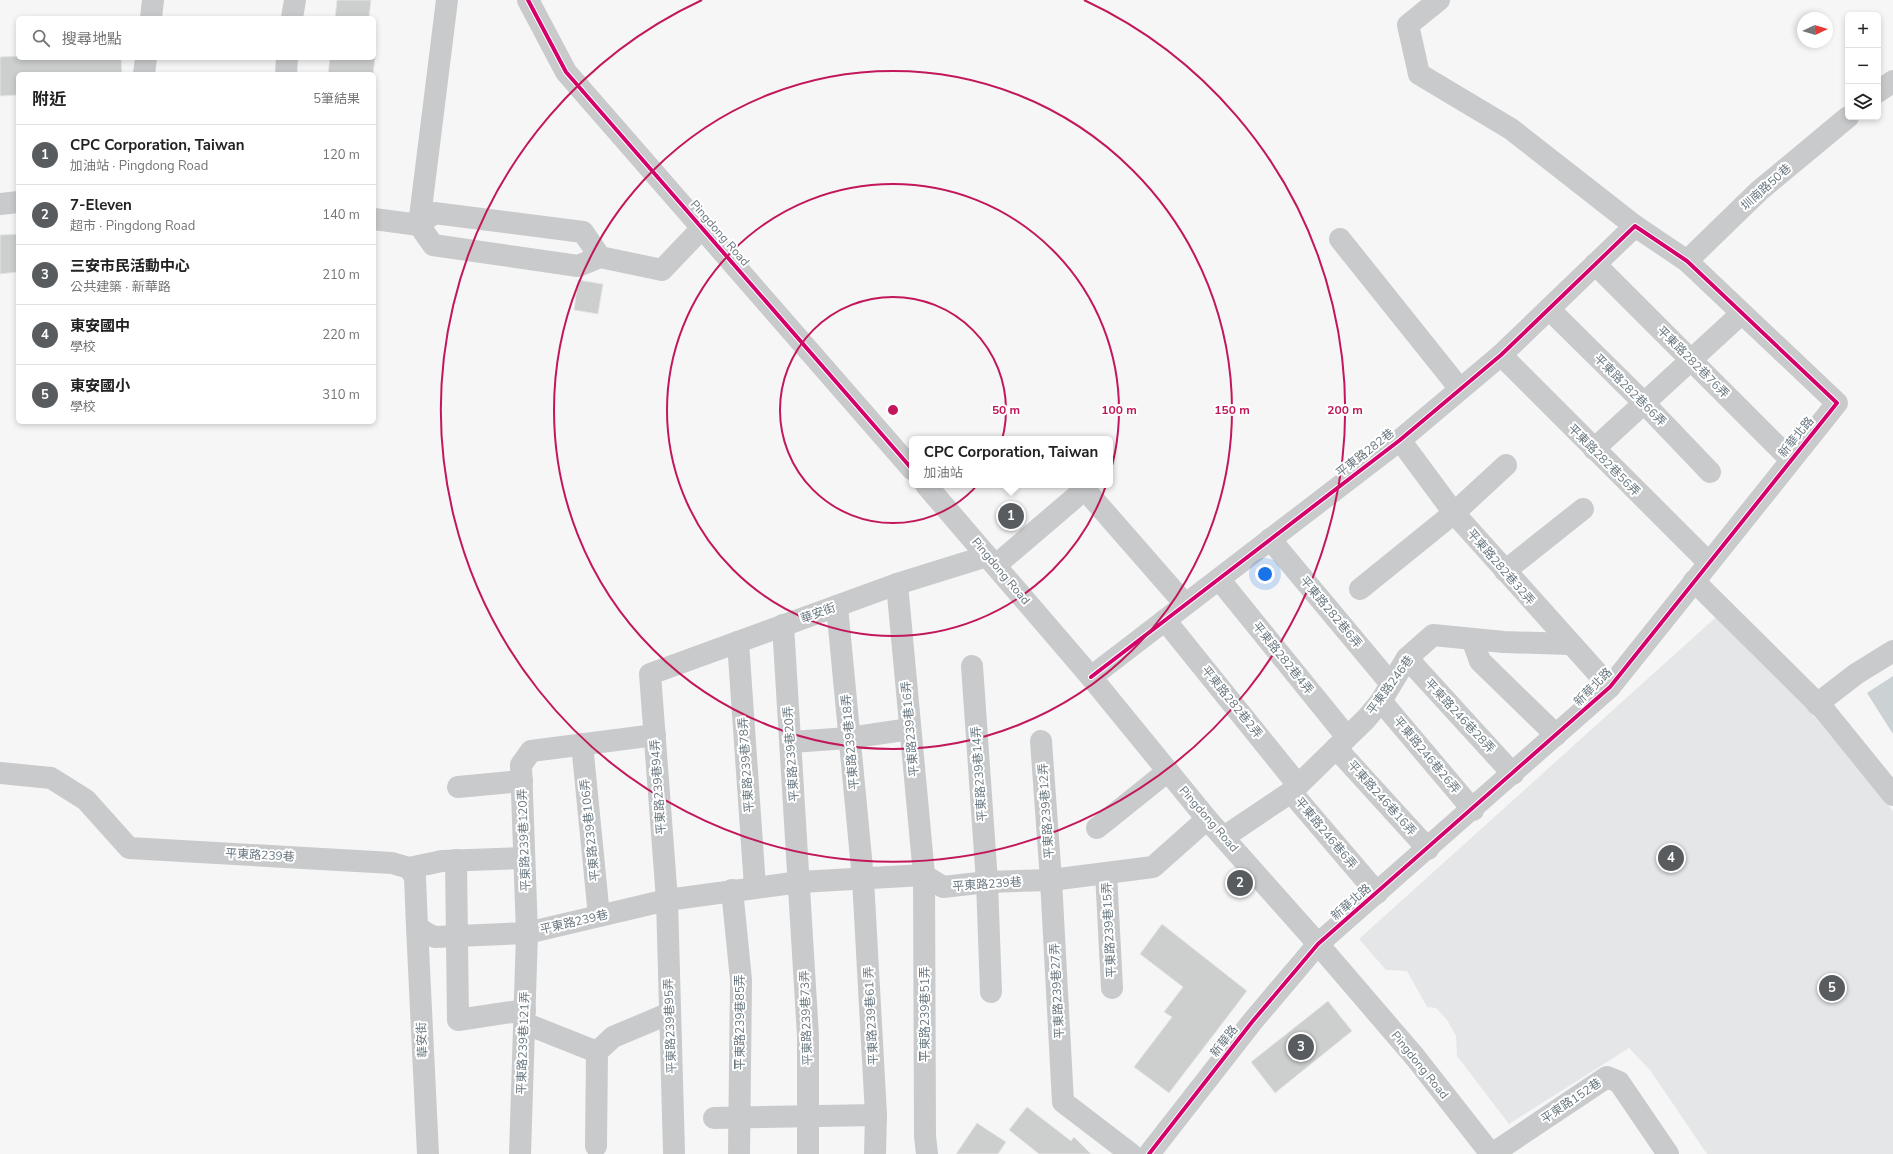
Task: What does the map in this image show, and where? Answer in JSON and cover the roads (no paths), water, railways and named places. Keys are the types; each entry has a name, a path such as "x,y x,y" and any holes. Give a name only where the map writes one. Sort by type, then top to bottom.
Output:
{"street":[{"path":"151,16 153,0"},
{"path":"292,16 295,0"},
{"path":"447,0 419,225 432,245 578,266 600,257 662,270 702,228"},
{"name":"Pingdong Road","path":"528,0 566,72 909,465"},
{"path":"1440,0 1408,25 1419,74 1511,128 1635,226 1687,262 1741,314 1594,449"},
{"path":"144,72 146,60"},
{"path":"286,72 287,60"},
{"path":"1881,90 1893,81"},
{"name":"圳南路50巷","path":"1687,262 1759,191 1845,119"},
{"path":"0,204 16,202"},
{"path":"376,219 419,225 434,213 583,232 600,257"},
{"name":"平東路282巷","path":"1090,677 1400,440 1501,355 1635,226"},
{"path":"1340,239 1460,389"},
{"name":"平東路282巷76弄","path":"1595,264 1790,459"},
{"name":"平東路282巷66弄","path":"1549,309 1644,403 1710,472"},
{"name":"新華北路","path":"1318,944 1473,810 1610,688 1790,459 1837,403 1741,314"},
{"name":"平東路282巷56弄","path":"1501,355 1709,563"},
{"name":"平東路282巷32弄","path":"1400,440 1454,513 1569,644 1610,688"},
{"path":"1360,589 1454,513 1506,465"},
{"name":"Pingdong Road","path":"929,488 1090,677 1208,819 1415,1057 1492,1154"},
{"path":"991,561 1082,488"},
{"path":"1084,488 1185,604"},
{"path":"1505,571 1583,509"},
{"name":"平東路282巷6弄","path":"1270,539 1386,692"},
{"name":"華安街","path":"650,674 897,584 991,561"},
{"name":"平東路282巷4弄","path":"1219,578 1342,743"},
{"path":"1694,582 1817,704 1893,795"},
{"name":"平東路239巷16弄","path":"897,584 924,875"},
{"name":"平東路239巷18弄","path":"837,606 863,878"},
{"name":"平東路282巷2弄","path":"1165,620 1295,789"},
{"name":"平東路239巷20弄","path":"784,626 800,882"},
{"name":"平東路246巷","path":"1224,837 1295,789 1342,743 1386,692 1407,658 1433,635 1472,639 1569,644"},
{"path":"1472,639 1480,661 1556,736"},
{"name":"平東路239巷78弄","path":"738,642 755,887"},
{"path":"1817,704 1856,674 1893,651"},
{"name":"平東路246巷28弄","path":"1407,658 1513,774"},
{"name":"平東路239巷14弄","path":"972,666 987,882 991,992"},
{"name":"平東路239巷94弄","path":"650,674 666,900"},
{"name":"平東路246巷26弄","path":"1386,692 1473,810"},
{"path":"791,742 849,738 910,729"},
{"path":"582,744 655,735"},
{"name":"平東路239巷12弄","path":"1040,742 1051,880"},
{"name":"平東路246巷16弄","path":"1342,743 1428,849"},
{"name":"平東路239巷120弄","path":"527,933 521,764 531,751 582,744"},
{"name":"平東路239巷106弄","path":"582,744 599,916"},
{"path":"1097,828 1168,771"},
{"name":"平東路239巷","path":"0,773 51,778 86,800 129,848 392,863 408,868"},
{"path":"458,787 522,781"},
{"name":"平東路246巷6弄","path":"1295,789 1377,893"},
{"name":"平東路239巷","path":"417,927 435,937 527,933 666,900 800,882 924,875 943,887 987,882 1051,880 1153,867 1208,819"},
{"path":"417,927 416,877 408,868 442,861 524,858"},
{"path":"456,860 458,1020 524,1017 597,1052"},
{"name":"平東路239巷15弄","path":"1106,873 1112,988"},
{"name":"平東路239巷51弄","path":"924,875 925,1128 927,1154"},
{"name":"平東路239巷61 弄","path":"863,878 876,1115 875,1154"},
{"name":"平東路239巷27弄","path":"1051,880 1062,1102 1130,1154"},
{"name":"平東路239巷73弄","path":"800,882 808,1036 808,1154"},
{"name":"平東路239巷85弄","path":"732,890 741,980 739,1154"},
{"name":"平東路239巷95弄","path":"666,900 674,1152"},
{"name":"華安街","path":"417,927 428,1154"},
{"name":"平東路239巷121弄","path":"520,1154 527,933"},
{"name":"新華路","path":"1149,1154 1252,1022 1318,944"},
{"path":"596,1146 597,1052 613,1037 670,1012"},
{"name":"平東路152巷","path":"1492,1154 1607,1077 1619,1082 1668,1154"},
{"path":"714,1118 808,1115 876,1115"}],"place":[{"name":"CPC Corporation, Taiwan","path":"1011,516"},
{"name":"東安國中","path":"1671,858"},
{"name":"7-Eleven","path":"1240,883"},
{"name":"東安國小","path":"1832,988"},
{"name":"三安市民活動中心","path":"1301,1047"}]}
